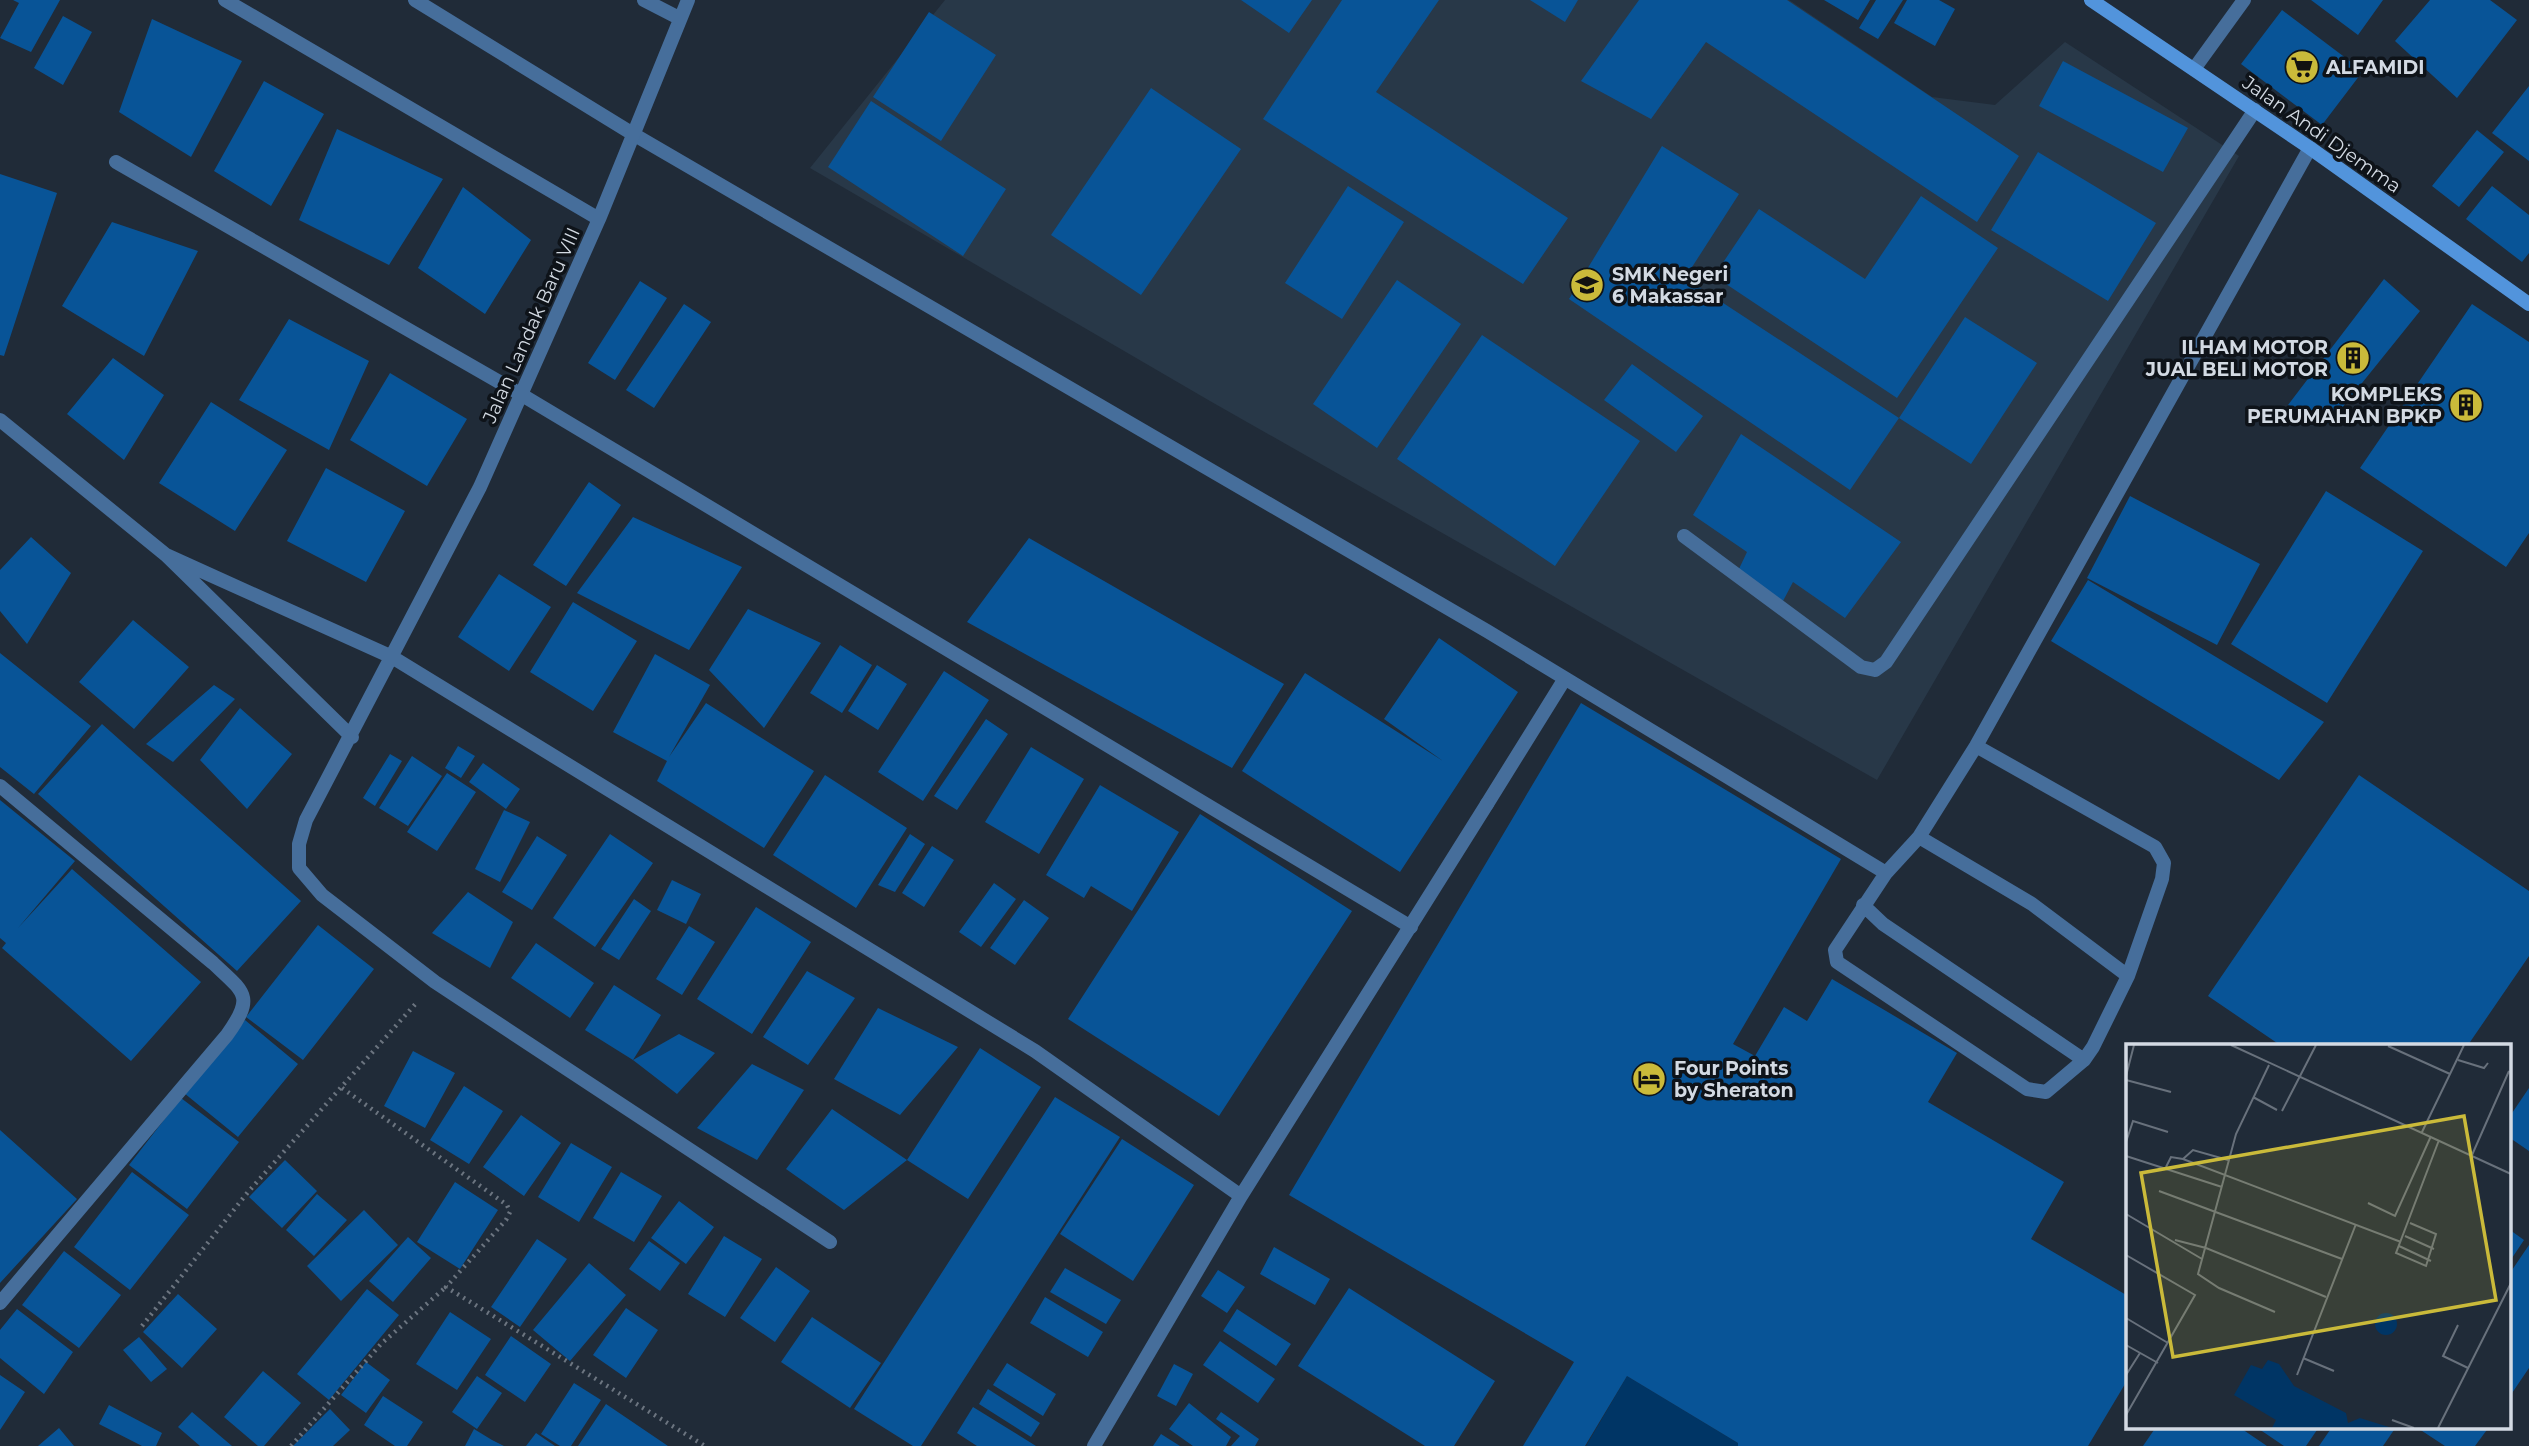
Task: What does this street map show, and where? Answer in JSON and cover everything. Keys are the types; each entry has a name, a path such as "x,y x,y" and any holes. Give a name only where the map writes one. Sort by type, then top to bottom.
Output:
{"main road":[{"name":"Jalan Andi Djemma","path":"2091,0 2255,110 2529,304"}],"street":[{"path":"225,0 599,219"},
{"path":"415,0 633,134 1475,624 1886,873"},
{"path":"644,0 679,18"},
{"name":"Jalan Landak Baru VIII","path":"688,0 599,219 480,487 352,737 306,820 299,844 299,868 323,895 435,982 830,1242"},
{"path":"2194,69 2244,0"},
{"path":"1684,536 1861,667 1875,670 1886,662 2255,110"},
{"path":"1976,746 2155,847 2164,863 2162,879 2128,976 2084,1060 2046,1092 2026,1089 1837,962 1835,950 1886,873 1919,837 1976,746 2309,148"},
{"path":"116,162 522,395 1410,927"},
{"path":"0,420 166,555 352,737"},
{"path":"166,555 392,657 1035,1051 1241,1196"},
{"path":"1094,1446 1241,1196 1564,680"},
{"path":"0,786 214,963 238,987 245,1002 243,1013 227,1035 0,1303"},
{"path":"1919,837 2032,904 2128,976"},
{"path":"1863,905 1883,923 2084,1060"}],"path":[{"path":"142,1326 248,1192 435,982"},
{"path":"291,1446 381,1343 446,1287 506,1220 510,1212 508,1205 342,1088"},
{"path":"446,1287 705,1446"}],"shaded area":[{"name":"SMK Negeri 6 Makassar","path":"945,0 1789,0 1932,97 1995,105 2065,42 2239,156 1877,780 1210,401 810,168"},
{"path":"1627,1376 1738,1443 1738,1446 1586,1446"}],"building":[{"path":"13,0 60,0 31,52 0,38 19,3"},
{"path":"1241,0 1312,0 1289,33"},
{"path":"1342,0 1439,0 1376,92 1568,218 1523,284 1263,119"},
{"path":"1530,0 1578,0 1565,22"},
{"path":"1639,0 1787,0 2019,156 1977,222 1706,42 1651,119 1581,81"},
{"path":"1824,0 1870,0 1858,20"},
{"path":"1876,0 1903,0 1878,39 1859,28"},
{"path":"1907,0 1939,0 1955,9 1935,46 1894,23"},
{"path":"2311,0 2383,0 2358,35"},
{"path":"2430,0 2490,0 2517,20 2457,98 2395,41"},
{"name":"ALFAMIDI","path":"2282,10 2363,71 2322,125 2241,64"},
{"path":"929,12 996,55 941,141 873,97"},
{"path":"63,16 92,32 63,85 34,68"},
{"path":"152,19 242,61 191,157 119,112"},
{"path":"2063,61 2188,128 2163,172 2039,106"},
{"path":"264,81 324,114 271,206 214,171"},
{"path":"2529,86 2529,161 2492,133"},
{"path":"1151,88 1241,149 1141,295 1051,235"},
{"path":"871,101 1006,189 963,256 828,167"},
{"path":"337,129 443,179 389,265 299,220"},
{"path":"2477,130 2504,152 2459,207 2432,186"},
{"path":"1662,146 1739,194 1685,278 1899,418 1850,490 1569,299"},
{"path":"2038,152 2156,223 2108,301 1991,230"},
{"path":"0,174 57,193 4,356 0,355"},
{"path":"1348,186 1404,222 1342,319 1285,283"},
{"path":"2492,186 2529,215 2529,253 2522,262 2466,219"},
{"path":"463,187 531,240 485,314 418,268"},
{"name":"SMK Negeri 6 Makassar","path":"1921,196 1998,248 1897,398 1714,276 1759,209 1865,279"},
{"path":"112,222 198,251 144,356 62,306"},
{"name":"ILHAM MOTOR JUAL BELI MOTOR","path":"2384,279 2420,311 2329,424 2288,405"},
{"path":"1397,280 1461,324 1377,448 1313,404"},
{"path":"640,281 667,298 615,380 588,363"},
{"path":"684,304 711,322 654,408 626,390"},
{"name":"KOMPLEKS PERUMAHAN BPKP","path":"2472,304 2529,342 2529,533 2506,567 2360,468"},
{"path":"1965,317 2037,363 1971,464 1899,418"},
{"path":"289,319 369,361 329,450 239,400"},
{"path":"1482,335 1640,441 1555,566 1397,459"},
{"path":"113,358 164,395 124,460 67,414"},
{"path":"1632,364 1703,416 1676,452 1604,400"},
{"path":"390,373 467,419 427,486 350,440"},
{"path":"211,402 287,450 235,531 159,483"},
{"path":"1741,434 1901,542 1845,618 1793,582 1783,601 1738,571 1747,552 1693,515"},
{"path":"326,468 405,511 366,582 287,541"},
{"path":"589,482 621,505 566,586 533,565"},
{"path":"2326,491 2423,551 2327,703 2231,644"},
{"path":"2130,496 2260,564 2217,645 2087,578"},
{"path":"633,517 742,567 689,650 577,593"},
{"path":"31,537 71,573 27,644 0,611 0,570"},
{"path":"1029,538 1284,684 1232,768 967,622"},
{"path":"499,574 551,607 509,671 458,637"},
{"path":"2088,580 2324,722 2279,780 2051,641"},
{"path":"573,602 637,641 593,711 530,672"},
{"path":"748,609 821,643 764,728 709,670"},
{"path":"133,620 189,667 134,729 79,682"},
{"path":"1439,638 1518,692 1400,872 1242,771 1305,673 1443,761 1384,719"},
{"path":"840,645 872,665 842,713 810,693"},
{"path":"0,653 91,726 34,794 0,767"},
{"path":"655,654 710,685 669,757 706,703 814,771 764,848 657,781 667,761 613,732"},
{"path":"877,665 907,684 878,730 848,711"},
{"path":"944,671 989,700 923,801 878,772"},
{"path":"214,685 235,699 173,762 146,744"},
{"name":"Four Points by Sheraton","path":"1581,703 1841,859 1733,1044 1755,1056 1784,1007 1807,1021 1832,979 1957,1053 1928,1102 2064,1182 2031,1239 2126,1295 2126,1382 2088,1446 1738,1446 1738,1443 1627,1376 1585,1446 1523,1446 1574,1362 1289,1195"},
{"path":"240,708 292,754 247,809 200,760"},
{"path":"986,719 1008,734 957,810 934,796"},
{"path":"102,724 301,901 237,971 38,794"},
{"path":"458,746 475,756 461,778 445,768"},
{"path":"1031,747 1084,779 1039,854 985,822"},
{"path":"390,754 402,761 375,806 363,798"},
{"path":"412,756 442,776 408,826 379,808"},
{"path":"483,763 520,789 506,809 469,782"},
{"path":"447,773 476,792 437,851 407,832"},
{"path":"825,775 907,828 856,908 773,855"},
{"path":"2359,775 2529,891 2529,956 2469,1044 2279,1044 2208,996"},
{"path":"1100,785 1179,832 1132,911 1091,886 1084,898 1046,875"},
{"path":"0,800 75,861 18,928 72,869 201,982 131,1061 2,948 6,943 0,938"},
{"path":"504,810 530,822 500,882 475,869"},
{"path":"1200,814 1352,911 1219,1116 1068,1019"},
{"path":"610,834 653,863 595,947 553,918"},
{"path":"910,834 925,844 895,892 878,885"},
{"path":"537,836 567,855 532,910 502,892"},
{"path":"932,846 954,860 924,907 902,893"},
{"path":"672,880 701,894 686,924 657,910"},
{"path":"994,883 1016,899 981,947 959,932"},
{"path":"468,892 513,922 490,968 432,933"},
{"path":"634,899 651,911 619,960 601,949"},
{"path":"1024,900 1049,918 1015,965 990,948"},
{"path":"756,907 811,942 752,1034 697,999"},
{"path":"318,925 374,969 303,1060 246,1017"},
{"path":"689,926 715,942 682,995 656,979"},
{"path":"536,943 594,983 570,1018 511,978"},
{"path":"807,971 855,998 808,1065 763,1037"},
{"path":"614,985 661,1015 633,1060 585,1030"},
{"path":"878,1008 958,1047 900,1115 834,1079"},
{"path":"245,1020 298,1064 238,1137 184,1093"},
{"path":"679,1034 715,1053 677,1094 633,1060"},
{"path":"980,1048 1041,1087 968,1199 907,1160"},
{"path":"413,1051 455,1073 425,1128 384,1106"},
{"path":"752,1064 804,1090 757,1160 697,1128"},
{"path":"464,1086 503,1111 469,1164 430,1140"},
{"path":"2529,1088 2529,1151 2512,1139 2512,1113"},
{"path":"1055,1097 1120,1137 921,1446 913,1446 854,1409"},
{"path":"181,1098 239,1142 187,1209 129,1165"},
{"path":"832,1109 907,1160 844,1210 786,1169"},
{"path":"521,1115 561,1143 524,1196 483,1167"},
{"path":"0,1130 77,1199 0,1283"},
{"path":"1122,1139 1194,1185 1133,1281 1060,1234"},
{"path":"571,1143 612,1167 579,1222 538,1197"},
{"path":"285,1160 317,1191 282,1228 249,1197"},
{"path":"132,1172 189,1215 130,1290 74,1247"},
{"path":"621,1172 662,1196 634,1242 593,1218"},
{"path":"455,1182 498,1210 460,1269 417,1242"},
{"path":"317,1194 347,1220 314,1256 286,1230"},
{"path":"679,1201 714,1227 686,1264 651,1238"},
{"path":"364,1210 398,1245 341,1301 307,1266"},
{"path":"2512,1231 2524,1240 2512,1258"},
{"path":"724,1236 762,1259 725,1317 688,1294"},
{"path":"408,1237 431,1258 393,1302 369,1281"},
{"path":"537,1239 567,1259 520,1327 491,1307"},
{"path":"649,1241 680,1263 660,1291 629,1269"},
{"path":"2529,1245 2529,1368 2512,1393 2512,1270"},
{"path":"1274,1247 1330,1279 1315,1305 1260,1274"},
{"path":"64,1251 121,1295 79,1348 22,1305"},
{"path":"589,1263 626,1295 570,1361 533,1330"},
{"path":"776,1267 810,1291 775,1342 740,1318"},
{"path":"1065,1268 1121,1300 1106,1324 1050,1292"},
{"path":"1218,1270 1245,1287 1227,1313 1201,1296"},
{"path":"1349,1288 1495,1381 1454,1446 1425,1446 1298,1366"},
{"path":"367,1289 399,1315 329,1400 297,1374"},
{"path":"178,1294 217,1329 182,1368 143,1332"},
{"path":"1045,1297 1103,1332 1088,1357 1030,1323"},
{"path":"626,1308 658,1330 626,1378 593,1355"},
{"path":"17,1309 73,1352 44,1394 0,1358 0,1330"},
{"path":"1237,1309 1291,1344 1276,1366 1223,1331"},
{"path":"450,1312 491,1339 457,1390 416,1364"},
{"path":"812,1317 881,1363 850,1408 781,1362"},
{"path":"511,1336 551,1364 525,1402 485,1375"},
{"path":"139,1337 167,1369 151,1382 123,1350"},
{"path":"1220,1341 1275,1379 1258,1403 1203,1365"},
{"path":"366,1362 390,1380 366,1413 341,1395"},
{"path":"1007,1363 1056,1394 1043,1416 993,1385"},
{"path":"1174,1364 1193,1374 1176,1406 1157,1396"},
{"path":"263,1371 301,1403 264,1446 258,1446 224,1417"},
{"path":"0,1375 25,1392 0,1430"},
{"path":"477,1376 502,1393 477,1429 452,1412"},
{"path":"574,1383 601,1400 571,1446 560,1446 541,1434"},
{"path":"988,1389 1040,1423 1031,1437 979,1404"},
{"path":"383,1396 423,1422 407,1446 395,1446 364,1425"},
{"path":"1189,1403 1231,1437 1226,1446 1193,1446 1169,1429"},
{"path":"606,1404 668,1446 578,1446"},
{"path":"109,1405 162,1433 156,1446 142,1446 99,1424"},
{"path":"973,1407 1036,1446 977,1446 957,1433"},
{"path":"330,1409 350,1430 333,1446 293,1446"},
{"path":"192,1412 232,1446 200,1446 178,1427"},
{"path":"1221,1412 1259,1439 1255,1446 1231,1446 1240,1436 1216,1419"},
{"path":"59,1428 74,1446 38,1446"},
{"path":"2155,1428 2240,1428 2267,1446 2143,1446"},
{"path":"2257,1428 2318,1428 2306,1446 2284,1446"},
{"path":"2331,1428 2395,1428 2383,1446 2319,1446"},
{"path":"2418,1428 2488,1428 2475,1446 2445,1446"},
{"path":"474,1429 492,1440 504,1446 465,1446"},
{"path":"536,1433 555,1446 526,1446"},
{"path":"1161,1434 1180,1446 1153,1446"}],"place":[{"name":"ALFAMIDI","path":"2302,67"},
{"name":"SMK Negeri 6 Makassar","path":"1587,285"},
{"name":"ILHAM MOTOR JUAL BELI MOTOR","path":"2353,358"},
{"name":"KOMPLEKS PERUMAHAN BPKP","path":"2466,405"},
{"name":"Four Points by Sheraton","path":"1649,1079"}]}
